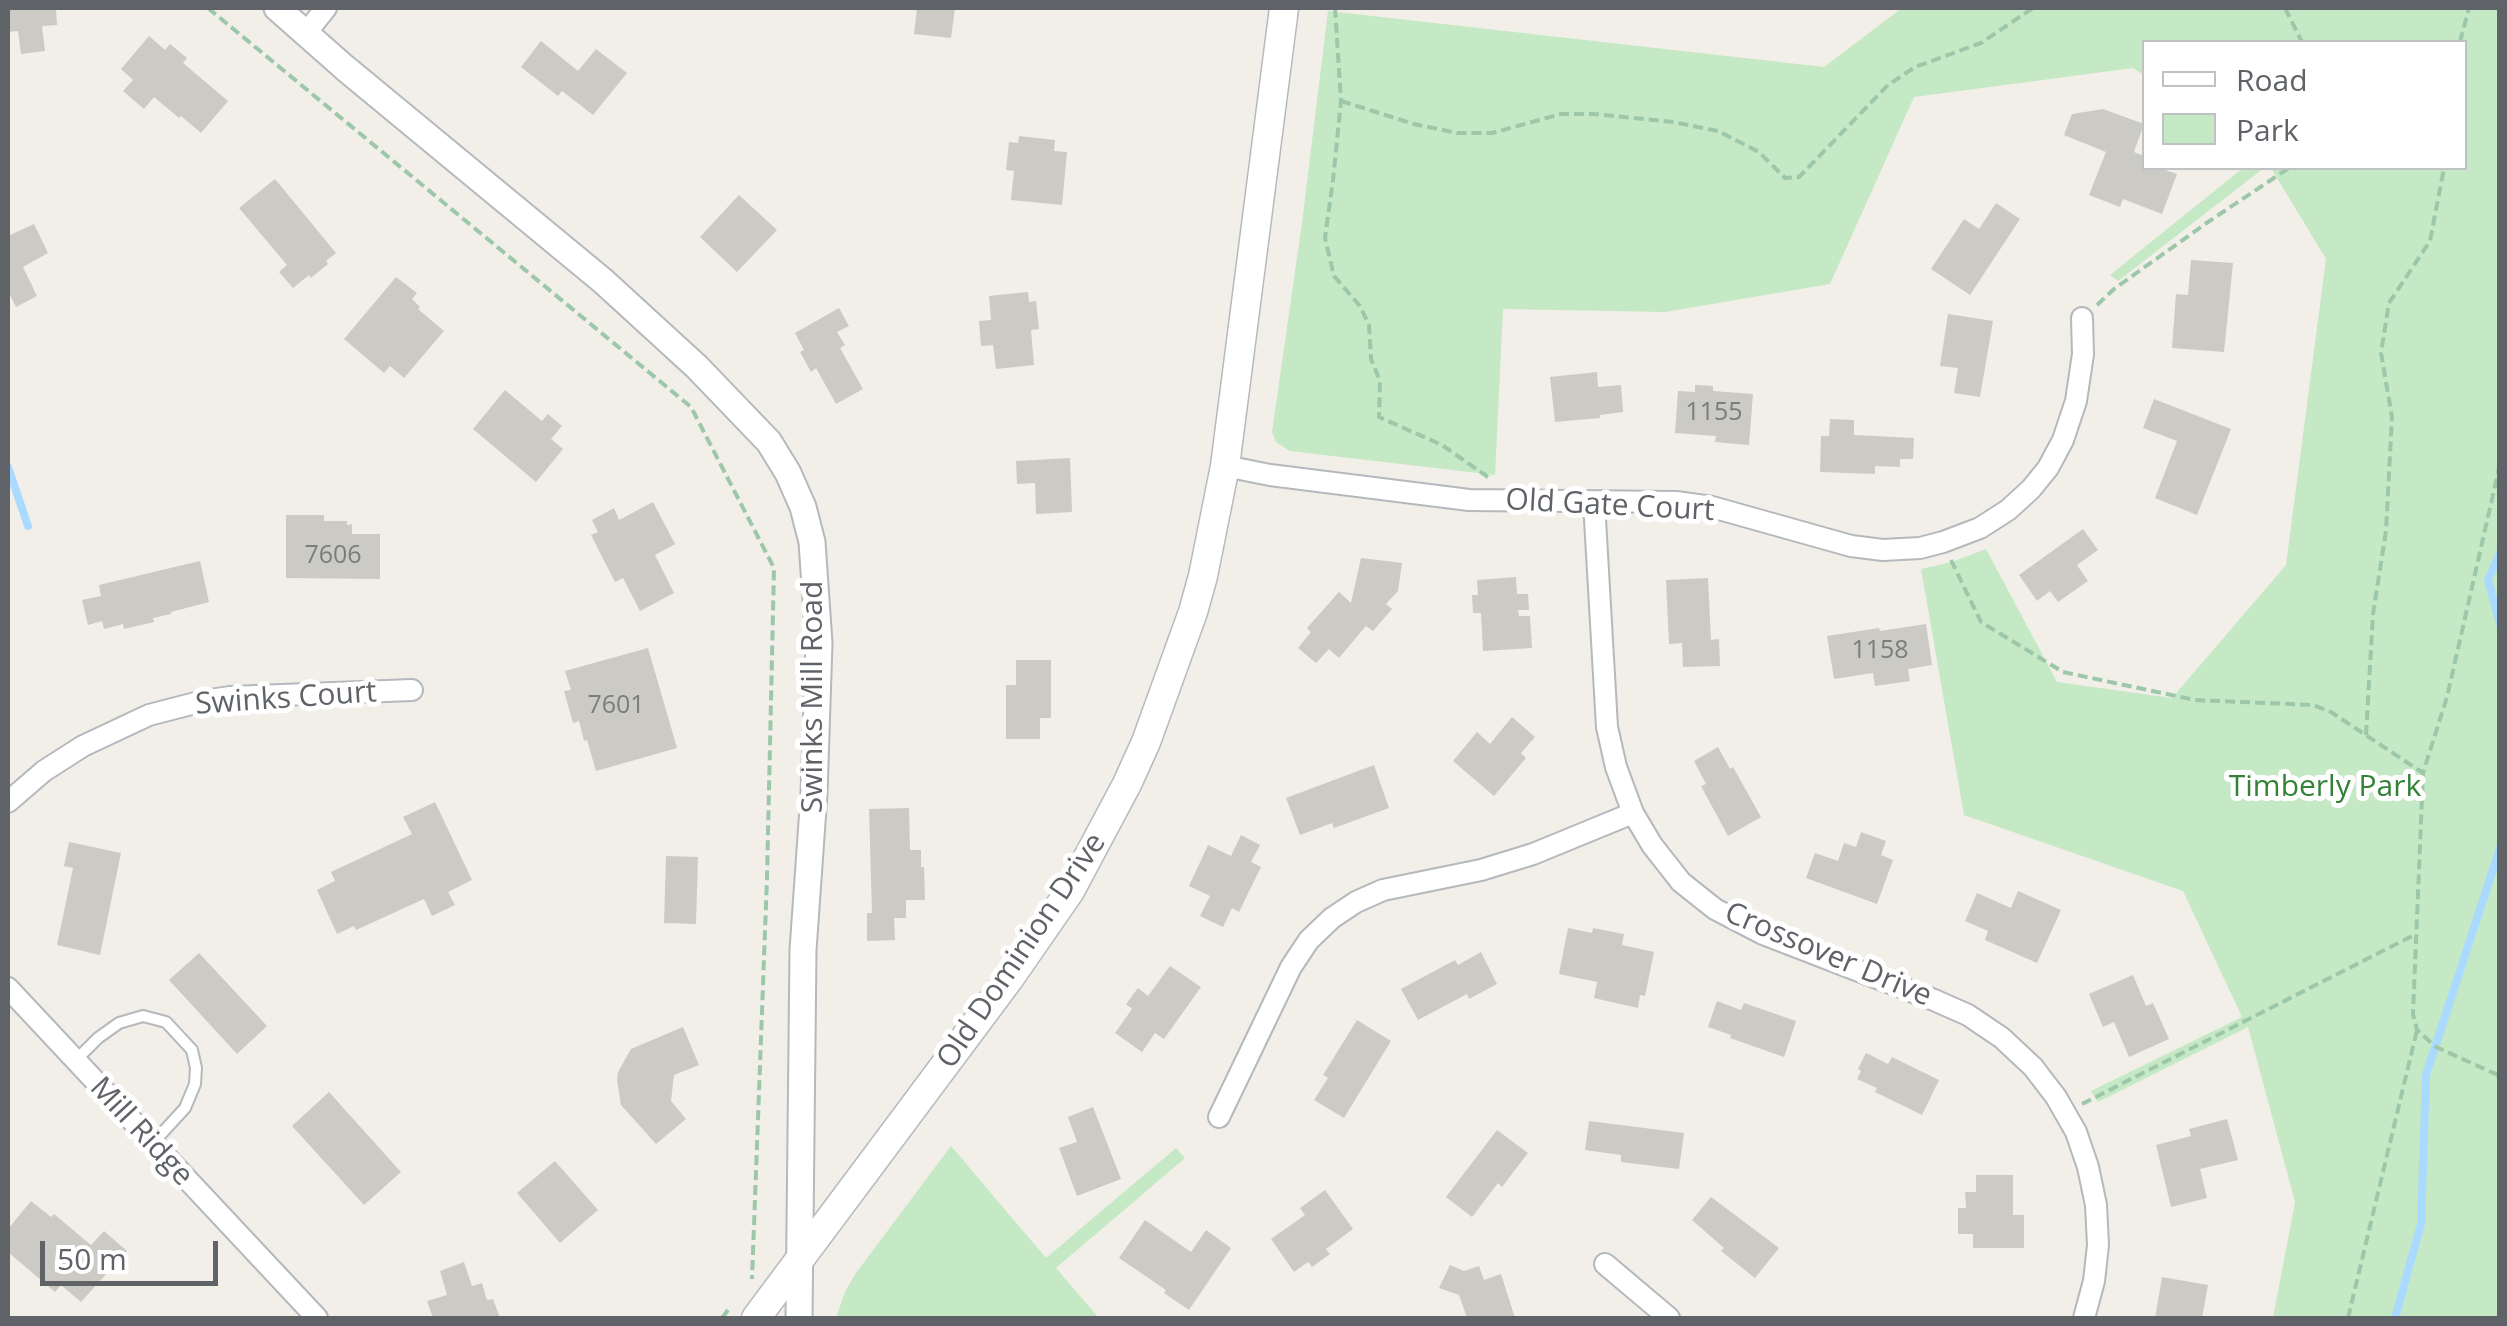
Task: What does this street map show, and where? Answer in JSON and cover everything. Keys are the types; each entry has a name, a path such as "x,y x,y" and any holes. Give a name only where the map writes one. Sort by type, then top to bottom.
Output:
{"main road":[{"name":"Old Dominion Drive","path":"744,1312 798,1264 1009,979 1070,891 1146,742 1204,576 1225,466 1284,8"}],"street":[{"name":"Swinks Mill Road","path":"277,8 603,281 697,367 769,442 803,506 812,542 819,643 803,950 799,1318"},
{"path":"306,32 326,8"},
{"name":"Old Gate Court","path":"1225,466 1469,500 1676,502 1712,506 1852,546 1883,550 1920,548 1980,528 2032,489 2048,468 2063,440 2076,400 2084,354 2082,318"},
{"name":"Crossover Drive","path":"1594,502 1607,727 1633,813 1652,846 1681,882 1716,909 1763,934 1968,1015 2002,1038 2033,1067 2056,1096 2076,1132 2096,1205 2096,1263 2084,1318"},
{"name":"Swinks Court","path":"8,802 84,746 149,715 230,698 412,690"},
{"path":"1219,1117 1291,967 1332,918 1384,890 1482,870 1533,854 1633,813"},
{"name":"Mill Ridge","path":"8,988 317,1318"},
{"path":"1605,1264 1669,1318"}],"lane":[{"path":"75,1061 119,1023 143,1016 166,1022 192,1050 195,1084 186,1108 153,1144"}],"path":[{"path":"208,8 691,407 774,568 753,1278 743,1292"},
{"path":"1335,8 1341,101 1324,238 1334,276 1360,306 1369,325 1371,359 1380,381 1379,417 1442,444 1522,501"},
{"path":"1341,101 1457,133 1492,132 1561,114 1674,122 1718,131 1759,152 1785,178 1798,177 1888,86 1915,67 1980,43 2033,8"},
{"path":"2285,8 2301,40"},
{"path":"2461,40 2469,8"},
{"path":"2082,318 2114,289 2287,170"},
{"path":"2366,736 2373,614 2386,531 2392,417 2381,354 2389,303 2430,241 2444,170"},
{"path":"2348,1318 2418,1030 2414,1014 2423,773 2447,697 2500,464"},
{"path":"1943,542 1981,622 2063,672 2195,700 2314,705 2332,712 2423,773"},
{"path":"2065,1113 2416,934"},
{"path":"2418,1030 2436,1046 2500,1076"},
{"path":"722,1318 744,1312"}],"green space":[{"name":"Timberly Park","path":"1902,8 2499,8 2499,1318 2273,1318 2295,1202 2248,1027 2098,1102 2091,1091 2242,1017 2183,891 1964,815 1921,569 1986,549 2057,682 2172,698 2286,565 2326,259 2272,170 2467,170 2467,40 2142,40 2142,74 2133,68 1914,97 1830,284 1665,312 1503,309 1495,475 1290,451 1276,442 1272,432 1328,11 1824,67"},
{"path":"2241,170 2261,170 2118,281 2110,275"},
{"path":"951,1146 1046,1258 1176,1148 1185,1158 1056,1268 1099,1318 836,1318 856,1273"}],"building":[{"path":"8,8 56,8 57,25 42,26 45,51 21,54 18,31 8,32"},
{"path":"917,8 955,8 951,38 914,34"},
{"path":"149,36 165,50 170,44 187,58 183,63 228,101 201,133 154,97 144,109 123,91 133,80 121,69"},
{"path":"541,41 578,71 596,49 627,73 593,115 562,91 558,96 521,67"},
{"path":"2103,109 2142,123 2134,152 2142,155 2142,170 2177,174 2162,214 2123,199 2120,207 2089,195 2106,152 2064,135 2072,114"},
{"path":"1019,136 1055,140 1054,151 1067,152 1062,205 1011,200 1014,171 1006,170 1009,142 1018,143"},
{"path":"275,179 336,253 311,278 309,275 293,288 279,272 287,265 239,208"},
{"path":"739,195 777,230 737,272 700,237"},
{"path":"1996,203 2020,219 1970,295 1931,269 1964,219 1979,229"},
{"path":"34,224 48,253 23,267 37,296 16,307 8,291 8,236"},
{"path":"2191,260 2233,263 2224,352 2172,348 2176,294 2188,295"},
{"path":"396,277 417,293 412,299 418,309 444,331 404,378 390,366 384,373 344,339"},
{"path":"1028,292 1029,302 1036,301 1039,329 1031,330 1034,365 996,369 993,345 981,346 979,321 991,320 989,296"},
{"path":"839,308 849,326 837,332 845,345 840,348 863,389 836,404 816,368 811,372 795,333"},
{"path":"1948,314 1993,321 1980,397 1954,393 1958,368 1940,366"},
{"path":"1597,372 1598,387 1621,385 1623,412 1555,422 1550,377"},
{"path":"1695,385 1713,386 1713,391 1753,394 1749,445 1715,442 1716,436 1675,433 1678,391 1695,392"},
{"path":"505,390 542,421 548,414 562,426 551,439 563,449 536,482 473,429"},
{"path":"2154,399 2231,429 2197,515 2155,498 2177,441 2143,428"},
{"path":"1830,419 1854,420 1854,435 1914,438 1913,459 1900,459 1900,467 1875,466 1875,474 1820,472 1821,436 1829,436"},
{"path":"1070,458 1072,512 1036,514 1035,483 1017,484 1016,461"},
{"path":"653,502 675,544 655,555 674,593 640,611 623,578 615,582 591,535 598,532 592,520 614,508 619,520"},
{"path":"286,515 324,515 324,521 352,524 352,534 380,534 380,579 286,578"},
{"path":"2083,529 2098,550 2077,565 2088,581 2058,602 2050,591 2037,601 2019,575"},
{"path":"1361,558 1402,563 1398,591 1386,604 1392,609 1373,631 1366,626 1339,658 1329,649 1316,663 1298,648 1311,632 1307,628 1339,592 1351,603"},
{"path":"200,561 209,602 124,629 123,624 104,629 102,621 88,625 82,600 101,596 99,585"},
{"path":"1516,577 1517,594 1528,594 1529,610 1518,610 1519,616 1530,616 1532,648 1483,651 1481,613 1473,613 1472,595 1478,595 1477,580"},
{"path":"1708,578 1711,640 1719,639 1720,666 1683,667 1682,643 1669,644 1666,580"},
{"path":"1926,624 1932,665 1908,669 1910,681 1875,686 1873,673 1834,679 1827,636"},
{"path":"648,648 677,748 596,771 579,721 573,723 564,691 571,690 565,671"},
{"path":"1016,660 1051,660 1051,718 1040,718 1040,739 1006,739 1006,685 1016,685"},
{"path":"1512,717 1535,737 1521,753 1526,758 1494,796 1453,761 1477,732 1490,744"},
{"path":"1718,747 1761,817 1728,836 1701,786 1706,784 1694,761"},
{"path":"1374,765 1389,808 1334,828 1332,823 1300,835 1286,798"},
{"path":"435,802 472,880 448,892 455,905 432,916 424,899 356,930 354,926 337,934 317,890 335,881 331,872 412,834 403,817"},
{"path":"909,808 910,850 921,850 925,900 906,900 906,918 894,918 895,940 867,941 867,913 872,913 869,809"},
{"path":"1861,832 1886,841 1881,855 1893,860 1877,904 1806,878 1815,853 1838,861 1844,843 1856,847"},
{"path":"1241,835 1260,845 1251,862 1261,867 1239,912 1232,908 1223,927 1200,916 1210,896 1189,886 1208,845 1231,856"},
{"path":"69,842 121,853 100,955 57,945 73,868 64,866"},
{"path":"666,856 698,857 696,924 664,923"},
{"path":"2018,891 2061,910 2037,963 1985,940 1988,931 1965,921 1977,893 2011,908"},
{"path":"1568,928 1624,934 1622,945 1654,952 1645,996 1640,995 1638,1008 1594,998 1597,982 1559,974"},
{"path":"1481,952 1497,984 1469,999 1467,994 1418,1020 1401,989 1455,960 1458,965"},
{"path":"199,953 267,1026 237,1054 169,980"},
{"path":"1170,966 1201,987 1164,1039 1155,1033 1142,1052 1115,1033 1132,1009 1126,1004 1138,988 1148,996"},
{"path":"2133,975 2146,1006 2153,1003 2169,1039 2129,1057 2114,1022 2103,1027 2089,994"},
{"path":"1717,1001 1741,1010 1744,1003 1796,1021 1784,1057 1708,1027"},
{"path":"1357,1020 1391,1041 1344,1118 1314,1100 1328,1078 1323,1075"},
{"path":"683,1027 699,1065 674,1075 671,1101 686,1119 656,1144 621,1105 618,1072 631,1049"},
{"path":"1866,1053 1888,1064 1892,1057 1939,1080 1922,1115 1857,1079"},
{"path":"329,1092 401,1172 364,1205 292,1126"},
{"path":"1093,1107 1121,1179 1077,1196 1059,1148 1077,1142 1068,1117"},
{"path":"2227,1119 2238,1160 2200,1169 2207,1198 2171,1207 2156,1145 2191,1136 2189,1129"},
{"path":"1589,1121 1684,1133 1679,1169 1621,1162 1621,1155 1585,1150"},
{"path":"1497,1130 1528,1153 1472,1217 1446,1197"},
{"path":"555,1161 598,1210 560,1243 517,1193"},
{"path":"1976,1175 2013,1175 2013,1215 2024,1215 2024,1248 1973,1248 1973,1234 1958,1234 1958,1208 1966,1208 1965,1192 1976,1192"},
{"path":"1325,1190 1353,1229 1326,1249 1330,1254 1312,1267 1308,1262 1294,1272 1271,1239 1305,1215 1300,1208"},
{"path":"1711,1197 1779,1248 1755,1278 1721,1251 1724,1248 1692,1220"},
{"path":"31,1201 51,1217 54,1214 91,1245 104,1231 127,1251 81,1302 61,1285 55,1292 8,1252 8,1229"},
{"path":"1145,1220 1191,1252 1206,1230 1231,1248 1189,1310 1119,1258"},
{"path":"464,1262 472,1286 482,1283 487,1300 493,1299 500,1318 433,1318 427,1301 447,1295 440,1271"},
{"path":"1450,1265 1464,1271 1479,1266 1484,1280 1501,1274 1515,1318 1467,1318 1459,1295 1439,1288"},
{"path":"2162,1277 2208,1285 2202,1318 2155,1318"}],"waterway":[{"path":"8,467 28,526"},
{"path":"2500,553 2488,580 2500,624"},
{"path":"2395,1318 2421,1224 2426,1075 2500,848"}]}
